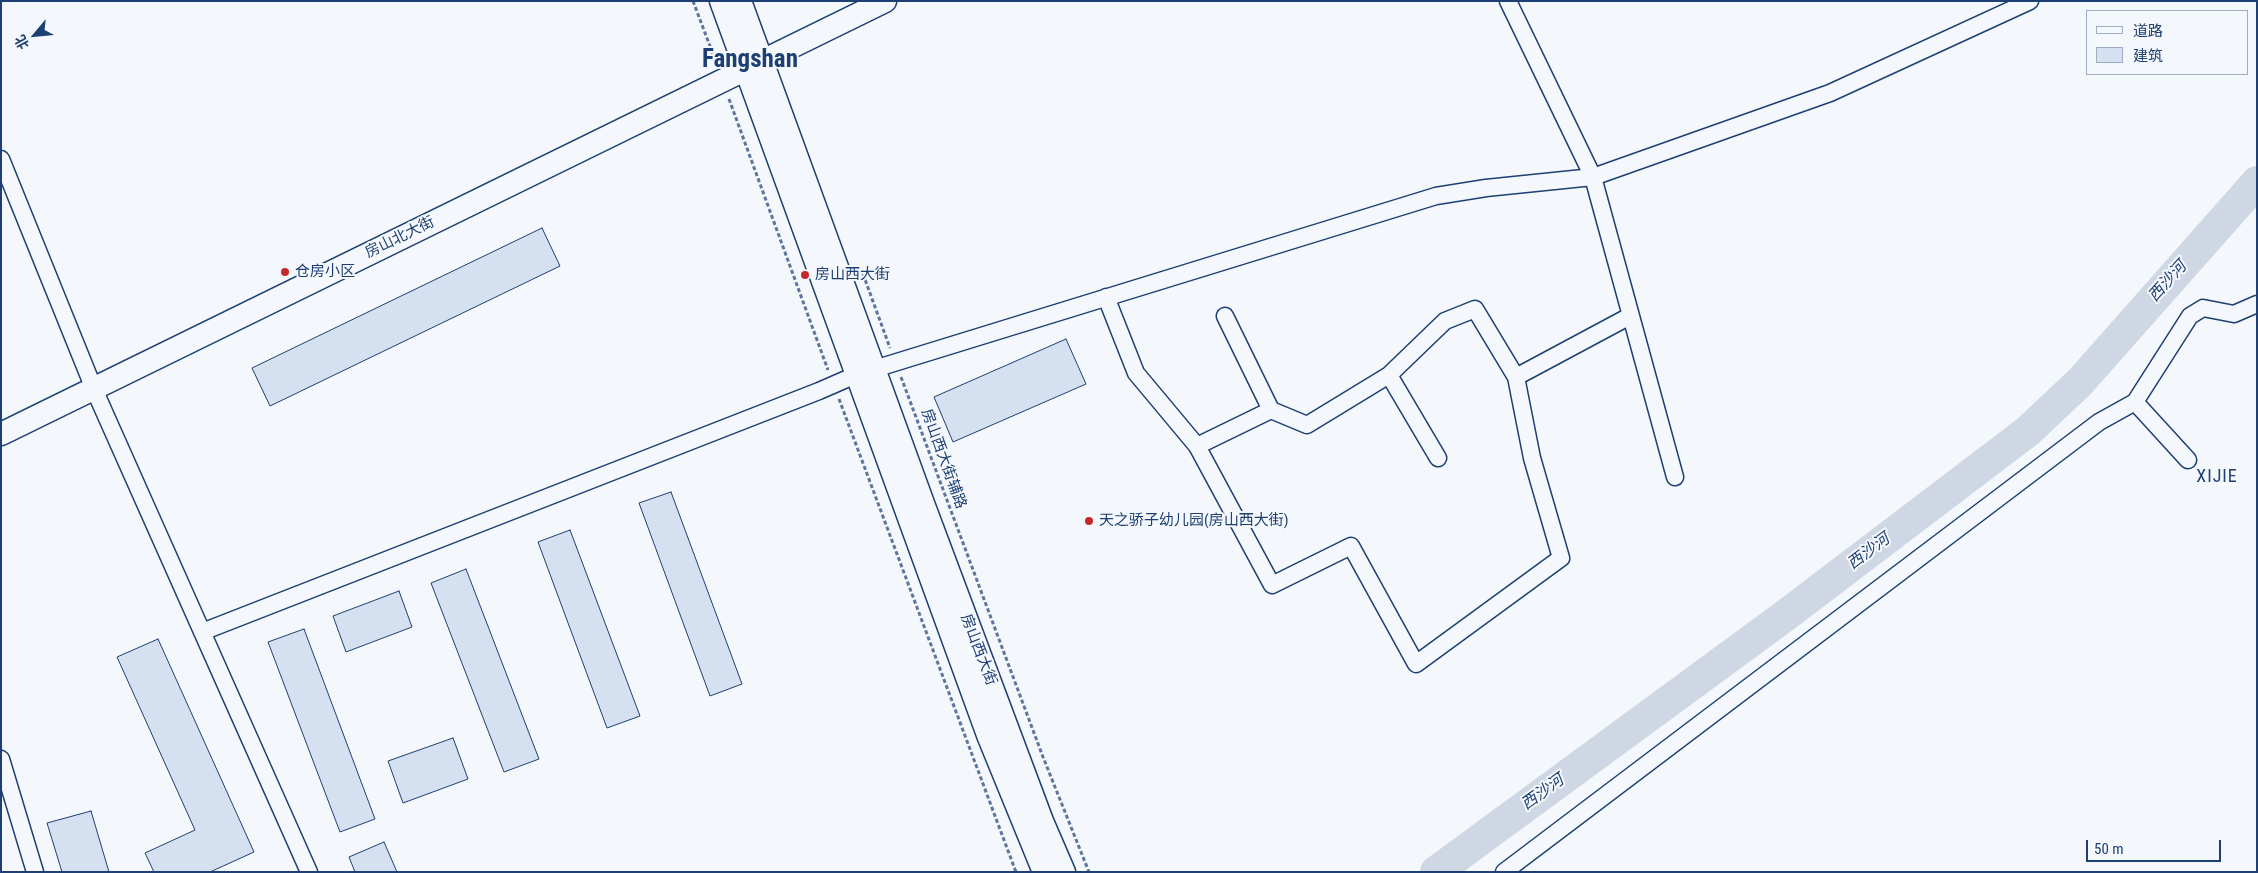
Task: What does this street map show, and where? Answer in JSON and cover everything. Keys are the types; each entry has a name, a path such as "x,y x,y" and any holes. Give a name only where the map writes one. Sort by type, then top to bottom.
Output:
{"main road":[{"path":"721,1 753,65"},
{"path":"740,1 753,65"},
{"name":"房山北大街","path":"1,434 885,1"},
{"name":"房山西大街","path":"753,65 865,371 1042,821 1064,872"},
{"name":"房山西大街","path":"865,371 988,735 1044,872"}],"street":[{"path":"1508,1 1593,177 1674,477"},
{"path":"202,632 834,385 865,371 1436,196 1593,177 1830,93 2030,1"},
{"path":"1,160 94,388 308,872"},
{"path":"1106,297 1136,373 1197,446 1272,585 1351,546 1416,664 1561,558 1532,458 1516,377 1476,309 1445,321 1389,375 1307,425 1271,410 1225,316"},
{"path":"1504,872 2099,422 2135,402 2190,316 2203,308 2234,314 2257,304"},
{"path":"1516,377 1630,316"},
{"path":"1389,375 1438,458"},
{"path":"2135,402 2188,460"},
{"path":"1197,446 1271,410"},
{"path":"1,759 36,872"}],"path":[{"path":"693,1 1016,872"},
{"name":"房山西大街辅路","path":"862,270 1039,748 1089,872"}],"building":[{"path":"542,228 560,266 270,406 252,368"},
{"path":"1066,339 1086,384 953,442 934,397"},
{"path":"671,492 742,684 710,696 639,503"},
{"path":"570,530 640,716 607,728 538,542"},
{"path":"466,569 539,759 504,772 431,583"},
{"path":"399,591 412,627 346,652 333,616"},
{"path":"304,629 375,819 340,832 268,642"},
{"path":"158,639 254,852 210,872 154,872 145,853 195,830 117,657"},
{"path":"453,738 468,779 403,803 388,761"},
{"path":"91,811 109,872 62,872 47,823"},
{"path":"384,842 397,872 355,872 349,857"}],"waterway":[{"name":"西沙河","path":"1436,872 1786,615 2028,431 2080,382 2257,182"}],"place":[{"name":"仓房小区","path":"285,272"},
{"name":"房山西大街","path":"805,275"},
{"name":"天之骄子幼儿园(房山西大街)","path":"1089,521"}],"district":[{"name":"Fangshan","path":"750,61"},
{"name":"XIJIE","path":"2217,477"}]}
